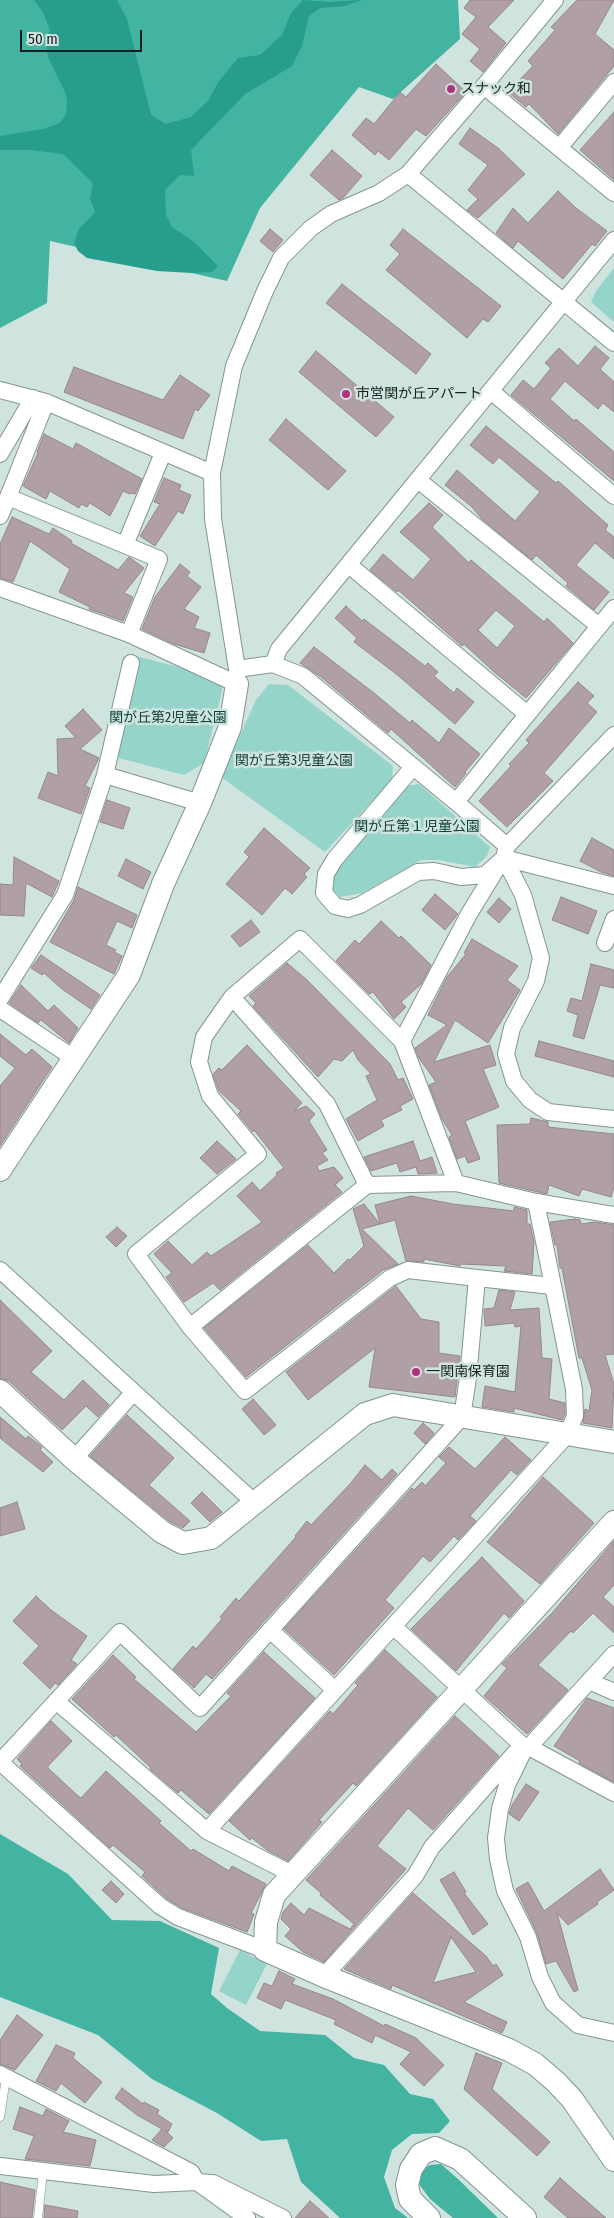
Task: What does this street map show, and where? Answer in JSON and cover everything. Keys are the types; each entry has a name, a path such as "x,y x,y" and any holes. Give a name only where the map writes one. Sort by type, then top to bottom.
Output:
{"street":[{"path":"0,1170 129,975 163,884 200,803 230,727 237,677 213,519 212,473 234,366 265,291 281,258 311,228 331,214 379,193 408,174 555,0"},
{"path":"559,148 614,82"},
{"path":"484,86 614,193"},
{"path":"408,174 614,343"},
{"path":"273,664 279,649 614,240"},
{"path":"0,390 40,400 212,473"},
{"path":"491,391 614,496"},
{"path":"0,454 40,400"},
{"path":"0,516 40,400"},
{"path":"125,545 163,452"},
{"path":"418,480 599,626"},
{"path":"8,497 160,559 129,634"},
{"path":"349,565 527,714"},
{"path":"0,588 129,634 237,677 273,664 302,676 456,802 505,852 523,895 541,958 536,980 512,1028 506,1054 514,1081 530,1100 548,1112 614,1119"},
{"path":"456,802 614,608"},
{"path":"0,999 65,895 105,775 131,663"},
{"path":"413,767 335,858 326,874 324,893 334,906 348,909 360,905 418,872 434,871 461,877 485,875 614,735"},
{"path":"105,775 200,803"},
{"path":"505,852 614,886"},
{"path":"402,1041 469,914 505,852"},
{"path":"605,944 614,919"},
{"path":"456,1183 402,1041 300,939 232,997 204,1037 199,1062 210,1096 258,1154 136,1254 190,1327 245,1391 390,1278 408,1270 552,1286"},
{"path":"232,997 326,1104 367,1185"},
{"path":"0,1009 74,1059"},
{"path":"190,1327 367,1185 456,1183 536,1202 614,1215"},
{"path":"207,1831 567,1434 575,1416 574,1389 536,1202"},
{"path":"0,1270 255,1503"},
{"path":"477,1278 468,1378 462,1417 200,1708 120,1632 0,1762 160,1906 178,1917 265,1950 324,1976 510,2050 535,2064 572,2099 614,2160"},
{"path":"0,1391 74,1459 162,1532 183,1543 210,1538 365,1414 393,1405 614,1442"},
{"path":"74,1459 133,1393"},
{"path":"265,1950 266,1922 274,1896 292,1874 613,1525"},
{"path":"393,1626 526,1746 614,1792"},
{"path":"270,1630 335,1690"},
{"path":"324,1976 415,1876 432,1847 614,1654"},
{"path":"589,1681 614,1692"},
{"path":"56,1701 207,1831 292,1874"},
{"path":"526,1746 507,1785 500,1810 496,1838 504,1891 528,1937 540,1977 553,2003 578,2025 614,2033"},
{"path":"3,2076 191,2172 197,2182 247,2218"},
{"path":"429,2218 410,2199 407,2184 410,2169 421,2154 435,2148 460,2159 525,2218"},
{"path":"0,2166 154,2184 197,2182 213,2184 283,2218"}],"lane":[{"path":"0,2117 3,2076"},
{"path":"38,2218 43,2172"}],"green space":[{"path":"614,268 614,322 591,302 596,291"},
{"name":"関が丘第2児童公園","path":"136,656 225,679 204,763 184,775 111,756"},
{"name":"関が丘第3児童公園","path":"269,684 288,685 393,766 392,780 325,852 221,777 256,700"},
{"name":"関が丘第１児童公園","path":"419,784 490,847 487,856 475,867 439,860 421,860 362,893 340,897 332,889 334,871 407,786"},
{"path":"240,1950 267,1964 246,2005 219,1991"}],"shaded area":[{"path":"0,0 458,0 460,39 393,99 359,87 260,208 227,281 50,241 47,303 0,328"},
{"path":"34,0 117,0 127,19 151,115 166,124 191,117 208,101 219,81 238,58 260,55 282,35 291,13 303,0 328,2 361,0 345,6 320,8 309,16 302,46 292,66 245,94 191,150 194,176 180,175 165,190 166,215 172,227 194,242 218,266 212,272 192,273 157,271 87,258 78,251 74,243 79,229 95,212 90,199 93,183 63,154 31,150 0,150 0,136 43,129 60,123 66,114 67,101 65,92 48,57 46,43 50,30 43,12"},
{"path":"0,1834 68,1874 112,1920 160,1921 219,1948 211,1994 227,2008 260,2031 325,2035 354,2058 384,2065 410,2094 433,2099 450,2121 439,2133 412,2134 392,2150 384,2177 395,2208 408,2218 340,2218 301,2182 287,2139 261,2141 217,2113 152,2079 98,2035 0,1997"},
{"path":"441,2164 498,2218 453,2218 430,2199 419,2184 419,2172 430,2165"}],"building":[{"path":"470,0 514,0 488,27 506,43 483,72 470,61 480,49 462,34 476,17 464,8"},
{"path":"577,0 614,0 595,34 614,50 614,66 558,134 529,104 526,107 508,92 533,66 528,61 555,30 551,27"},
{"path":"436,64 466,92 426,136 416,129 389,160 378,151 375,155 352,135 366,118 374,124 400,92 406,97"},
{"path":"614,112 614,180 580,150"},
{"path":"470,128 498,148 525,174 478,218 467,210 478,199 468,190 488,165 459,144"},
{"path":"332,150 362,176 343,198 339,200 310,175"},
{"path":"558,191 576,208 607,231 595,246 592,244 563,279 518,241 513,248 496,233 513,208 528,223"},
{"path":"270,229 283,240 273,252 260,241"},
{"path":"403,229 501,306 488,322 483,319 467,338 386,270 400,254 390,245"},
{"path":"342,284 431,354 416,374 326,303"},
{"path":"595,346 609,358 600,369 614,382 614,412 603,403 598,409 565,381 550,399 574,421 576,419 614,452 614,481 511,395 523,380 534,389 551,368 545,363 559,348 578,366"},
{"name":"市営関が丘アパート","path":"316,351 394,417 376,437 299,372"},
{"path":"74,367 163,400 180,375 210,395 198,411 195,409 183,439 64,392"},
{"path":"286,419 346,471 328,490 269,440"},
{"path":"486,426 556,483 558,481 608,525 605,530 614,537 614,559 595,543 576,565 609,592 594,610 566,586 568,583 536,555 532,560 482,519 472,507 445,485 457,470 515,521 540,492 499,457 493,464 470,445"},
{"path":"44,434 73,449 76,443 142,479 135,494 123,491 110,516 90,503 87,507 81,504 79,508 50,491 46,499 23,486 38,453"},
{"path":"164,478 181,485 179,490 191,495 183,514 178,511 155,546 140,536 160,504 154,502"},
{"path":"429,503 443,515 432,527 469,563 471,560 544,622 547,618 573,643 526,698 464,644 462,646 398,590 397,592 370,570 383,554 413,580 431,559 400,532","holes":["496,610 515,626 497,648 478,630"]},
{"path":"12,517 49,534 53,528 72,541 71,543 118,570 129,557 144,568 124,593 133,597 123,621 89,609 90,607 59,592 70,569 30,541 13,582 0,578 0,544"},
{"path":"180,564 190,572 187,576 201,587 184,609 199,617 194,628 210,633 204,653 174,644 142,629 155,597"},
{"path":"346,606 362,621 364,619 425,666 428,663 438,672 434,676 454,693 457,688 474,702 455,724 395,673 354,642 357,638 335,618"},
{"path":"314,647 410,723 412,720 439,743 449,728 480,754 455,787 391,729 388,733 321,677 300,663"},
{"path":"578,682 594,696 587,703 597,712 544,773 553,781 507,827 479,801 529,743 526,740"},
{"path":"83,709 102,730 80,749 99,758 85,786 90,788 81,814 38,798 48,772 58,776 57,739 76,738 65,726"},
{"path":"107,800 130,808 123,829 100,822"},
{"path":"264,828 310,868 304,874 307,877 292,894 285,888 262,915 226,884 249,857 244,852"},
{"path":"592,838 614,850 614,876 601,872 580,861"},
{"path":"14,857 59,881 52,897 26,883 24,916 0,915 0,884 13,885"},
{"path":"126,859 151,872 143,889 118,876"},
{"path":"78,887 137,915 132,928 117,921 106,945 116,950 114,952 122,956 114,974 50,942 74,900"},
{"path":"435,894 458,914 445,930 422,910"},
{"path":"561,897 597,911 588,934 552,920"},
{"path":"499,898 511,909 499,923 487,912"},
{"path":"251,920 260,932 240,947 231,936"},
{"path":"381,921 399,938 401,936 431,965 421,984 401,1002 406,1007 394,1019 373,992 369,994 336,961 355,940 359,944"},
{"path":"472,939 518,966 507,980 520,990 488,1043 455,1020 434,1062 490,1045 496,1065 483,1069 499,1107 465,1121 480,1159 468,1163 465,1156 457,1159 449,1137 452,1135 442,1119 429,1085 436,1082 419,1058 415,1048 447,1025 428,1015 447,977 466,954 464,953"},
{"path":"41,955 100,995 91,1009 62,989 44,973 42,975 31,968"},
{"path":"287,963 307,980 390,1064 398,1080 403,1078 413,1099 400,1106 402,1110 381,1120 384,1126 358,1141 346,1119 377,1100 366,1076 371,1074 358,1060 353,1050 342,1061 334,1059 318,1077 253,1006 256,1003 249,996"},
{"path":"591,964 614,970 614,988 600,985 584,1039 573,1036 578,1015 567,1011 571,998 582,1001"},
{"path":"21,985 48,1011 54,1005 78,1028 69,1043 41,1020 38,1023 9,1003"},
{"path":"0,1034 26,1055 32,1049 52,1067 0,1146 0,1086 15,1068 0,1056"},
{"path":"539,1041 614,1061 614,1077 535,1056"},
{"path":"247,1045 302,1103 294,1111 306,1106 315,1114 309,1121 327,1150 322,1153 328,1160 317,1166 319,1171 334,1167 343,1178 335,1185 342,1192 220,1290 213,1283 184,1302 166,1277 172,1273 154,1254 168,1241 192,1265 207,1252 211,1256 262,1222 237,1196 252,1182 260,1191 277,1175 276,1173 284,1168 254,1130 253,1132 238,1114 241,1111 219,1091 213,1074 219,1068 222,1070"},
{"path":"531,1118 548,1122 548,1127 614,1134 614,1187 611,1197 582,1189 579,1196 549,1185 547,1194 499,1183 497,1125 530,1124"},
{"path":"217,1141 236,1159 217,1174 200,1158"},
{"path":"413,1141 420,1161 432,1157 437,1173 418,1174 416,1167 400,1172 397,1163 371,1171 364,1157"},
{"path":"411,1196 453,1204 514,1211 514,1207 527,1210 527,1224 530,1224 534,1242 532,1274 504,1271 506,1266 461,1264 460,1266 424,1259 424,1262 406,1261 395,1220 380,1224 375,1205"},
{"path":"364,1204 380,1224 362,1229 398,1264 383,1270 246,1377 204,1328 308,1245 334,1273 364,1246 353,1209"},
{"path":"580,1220 581,1224 595,1222 614,1225 614,1354 605,1355 614,1384 612,1428 583,1423 585,1409 589,1411 592,1390 582,1358 579,1358 562,1268 560,1268 557,1245 555,1245 550,1222"},
{"path":"117,1227 127,1236 116,1247 106,1237"},
{"path":"396,1286 421,1319 439,1322 439,1353 460,1356 455,1397 369,1387 375,1348 308,1400 286,1372"},
{"path":"499,1290 515,1292 510,1310 539,1308 542,1358 552,1359 549,1399 565,1403 565,1414 562,1420 514,1408 514,1412 482,1407 485,1386 515,1392 521,1326 515,1327 514,1323 485,1326 484,1309 494,1308"},
{"path":"0,1300 52,1351 31,1372 64,1400 83,1380 109,1405 98,1417 86,1406 62,1430 9,1381 0,1378"},
{"path":"253,1399 276,1425 264,1435 242,1409"},
{"path":"127,1415 174,1458 149,1485 190,1521 183,1528 169,1521 90,1456"},
{"path":"0,1417 26,1439 28,1436 42,1447 40,1450 53,1462 43,1472 0,1438"},
{"path":"423,1423 434,1433 425,1444 414,1433"},
{"path":"505,1437 531,1460 517,1475 511,1470 470,1516 476,1521 458,1540 454,1536 430,1562 423,1556 385,1600 394,1608 334,1675 284,1629 412,1488 414,1490 422,1482 425,1486 446,1463 439,1457 449,1447 475,1469"},
{"path":"365,1465 382,1480 392,1469 397,1474 212,1679 206,1674 194,1688 173,1669 193,1646 196,1649 222,1619 220,1617 236,1598 239,1601 296,1537 307,1521 311,1525 350,1484"},
{"path":"543,1477 594,1523 540,1584 487,1542"},
{"path":"202,1492 222,1512 210,1522 191,1503"},
{"path":"17,1502 25,1529 0,1536 0,1508"},
{"path":"614,1541 614,1585 603,1597 614,1607 614,1633 593,1613 573,1633 571,1631 538,1665 568,1690 527,1734 484,1696 507,1668 502,1664 552,1613"},
{"path":"482,1557 524,1601 509,1618 504,1613 456,1671 411,1629"},
{"path":"36,1596 51,1610 87,1636 71,1660 77,1664 58,1685 55,1683 50,1689 23,1663 39,1646 13,1621"},
{"path":"385,1650 437,1697 356,1786 353,1783 319,1820 322,1822 288,1861 267,1850 252,1838 250,1840 229,1821 330,1711 333,1714 358,1685 355,1683"},
{"path":"264,1652 315,1698 209,1814 181,1790 178,1793 150,1769 116,1735 114,1737 72,1699 113,1655 136,1677 134,1679 196,1732 231,1696 227,1693"},
{"path":"587,1698 614,1708 614,1782 579,1763 580,1761 554,1746"},
{"path":"455,1716 499,1756 433,1830 408,1808 377,1846 406,1869 324,1962 303,1952 285,1936 291,1929 281,1919 283,1912 291,1903 304,1915 309,1908 350,1929 354,1924 320,1895 321,1893 306,1880"},
{"path":"51,1721 72,1741 48,1768 77,1795 81,1798 106,1771 161,1821 159,1823 191,1851 193,1849 229,1871 232,1866 266,1884 251,1913 254,1914 247,1932 182,1908 166,1898 142,1876 145,1872 113,1845 110,1848 20,1766 22,1764 17,1759"},
{"path":"526,1784 539,1792 519,1821 509,1814 512,1805"},
{"path":"600,1869 614,1890 568,1925 557,1913 578,1990 574,1992 556,1961 546,1964 537,1933 516,1889 528,1882 544,1911"},
{"path":"454,1872 466,1892 464,1893 488,1924 473,1935 440,1880"},
{"path":"111,1881 124,1894 116,1903 102,1890"},
{"path":"413,1893 486,1956 493,1966 496,1964 503,1975 464,2002 507,2022 502,2033 392,1985 391,1989 344,1969","holes":["451,1937 476,1972 433,1983"]},
{"path":"279,1971 295,1979 292,1984 333,1999 384,2026 385,2024 416,2038 444,2065 424,2086 400,2064 411,2052 375,2035 372,2043 334,2024 336,2020 285,2000 281,2009 257,1998 264,1983 272,1986"},
{"path":"17,2015 43,2035 15,2070 0,2064 0,2040"},
{"path":"56,2045 75,2053 73,2058 102,2082 85,2103 61,2083 56,2091 36,2081"},
{"path":"476,2053 502,2063 492,2089 550,2142 537,2156 464,2089"},
{"path":"122,2088 143,2104 144,2102 159,2110 157,2114 172,2124 168,2132 165,2130 173,2138 164,2147 152,2140 162,2129 137,2115 115,2098"},
{"path":"20,2107 43,2116 46,2109 69,2121 63,2132 96,2140 90,2166 25,2159 34,2136 13,2129"},
{"path":"560,2178 606,2218 568,2218 544,2197"},
{"path":"0,2182 35,2190 32,2218 0,2218"},
{"path":"310,2201 329,2218 295,2218"},
{"path":"45,2205 78,2211 77,2218 44,2218"}],"place":[{"name":"スナック和","path":"451,89"},
{"name":"市営関が丘アパート","path":"346,394"},
{"name":"一関南保育園","path":"416,1372"}]}
